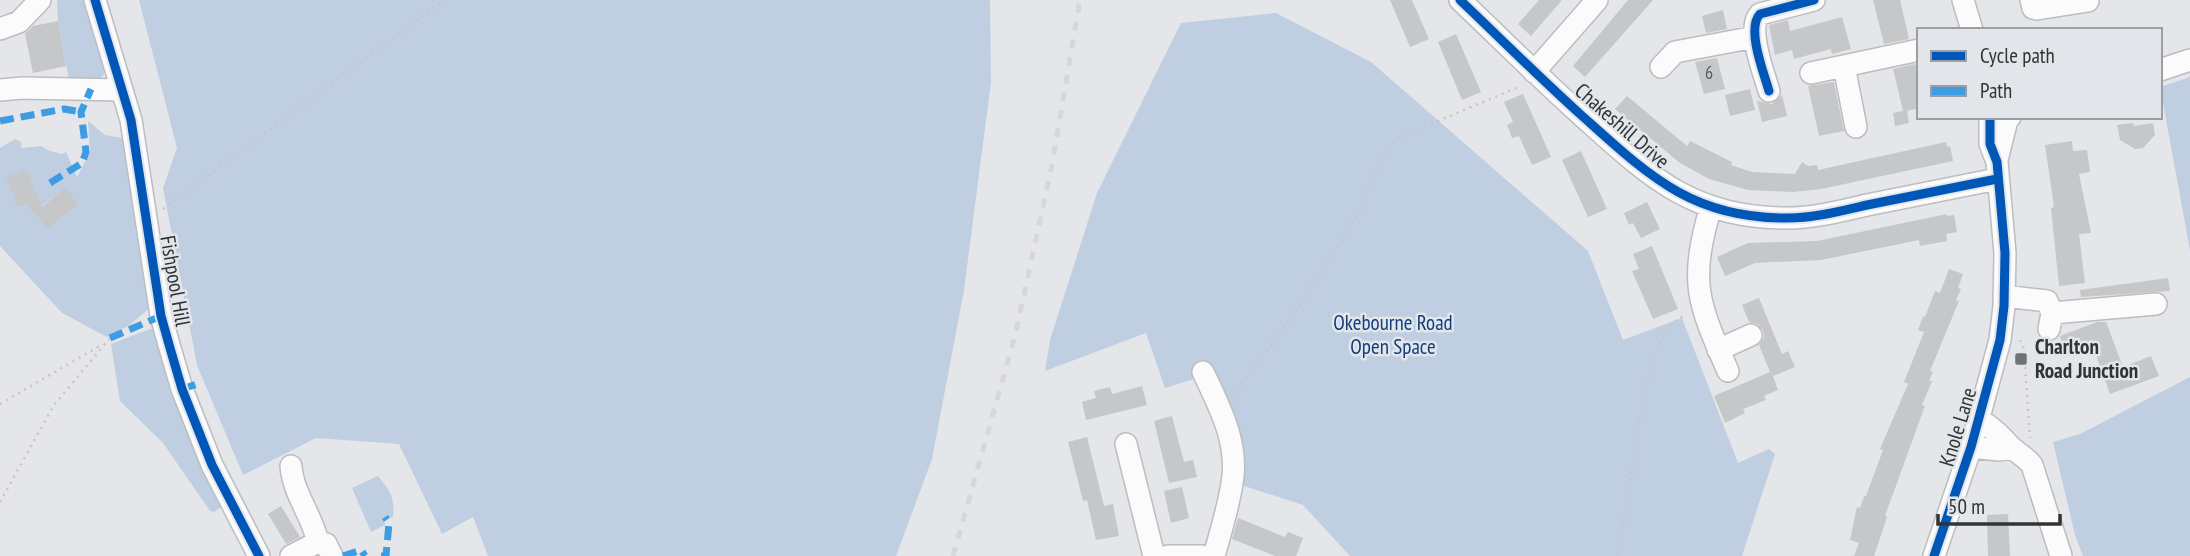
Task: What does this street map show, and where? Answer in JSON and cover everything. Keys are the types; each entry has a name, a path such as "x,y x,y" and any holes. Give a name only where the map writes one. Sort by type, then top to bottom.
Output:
{"street":[{"name":"Fishpool Hill","path":"95,0 131,120 161,316 183,390 212,465 258,556"},
{"name":"Chakeshill Drive","path":"1460,0 1537,75 1642,169 1662,184 1711,206 1741,215 1761,217 1813,216 1997,170"},
{"path":"1537,75 1597,0"},
{"path":"1769,92 1753,27 1755,19 1760,14 1814,0"},
{"path":"1962,0 1971,28"},
{"path":"2031,0 2037,9 2088,1"},
{"path":"0,29 19,22 35,2"},
{"path":"1661,67 1675,52 1755,37"},
{"path":"1811,73 1917,50"},
{"path":"2162,69 2190,60"},
{"path":"1844,66 1856,127"},
{"path":"0,90 120,90"},
{"name":"Knole Lane","path":"1934,556 1971,447 2000,340 2005,253 1997,170 1990,144 2000,119"},
{"path":"1711,206 1699,251 1698,285 1701,306 1728,371"},
{"path":"2004,301 2047,301 2050,321 2156,303"},
{"path":"1718,350 1751,335"},
{"path":"1203,372 1228,428 1234,473 1214,556"},
{"path":"1979,419 2003,436 2005,446 2025,457 2032,465 2061,556"},
{"path":"1126,444 1154,556"},
{"path":"1971,447 1999,450 2005,446"},
{"path":"291,466 295,488 325,549 291,556"},
{"path":"1168,556 1202,556"}],"path":[{"path":"148,221 444,0"},
{"path":"1222,411 1268,350 1322,270 1357,214 1391,144 1400,137 1537,75"},
{"path":"1618,556 1640,417 1658,344 1672,322 1701,306"},
{"path":"2019,338 2024,349 2032,465"},
{"path":"0,404 109,340 54,405 0,502"}],"green space":[{"path":"57,0 89,0 107,62 104,74 97,83 70,86 58,21"},
{"path":"139,0 990,0 991,82 964,290 932,459 896,556 488,556 473,517 442,534 399,444 316,438 243,475 197,365 163,188 177,148"},
{"name":"Okebourne Road Open Space","path":"1276,13 1371,62 1588,251 1623,340 1682,318 1738,463 1769,449 1775,454 1742,556 1350,556 1303,505 1232,482 1217,413 1201,377 1165,388 1146,333 1045,371 1050,340 1097,193 1181,23"},
{"path":"2190,77 2190,250 2162,98 2162,86"},
{"path":"88,121 105,135 128,139 153,305 130,325 107,337 62,313 0,246 0,148 15,139 21,142 22,148 41,146 62,154 66,152 77,177 90,152","holes":["64,188 78,204 49,228 35,212"]},
{"path":"150,329 156,330 225,504 214,512 210,511 163,443 120,401 111,344"},
{"path":"2190,377 2190,556 2083,556 2075,535 2053,442 2080,434"},
{"path":"378,476 391,495 393,517 384,520 385,525 371,532 352,488"}],"building":[{"path":"1390,0 1412,0 1429,39 1410,47"},
{"path":"1539,0 1562,0 1531,36 1518,24"},
{"path":"1628,0 1653,0 1585,77 1573,66"},
{"path":"1873,0 1900,0 1909,39 1884,44"},
{"path":"1723,10 1727,29 1706,33 1702,16"},
{"path":"1842,17 1851,49 1832,54 1831,49 1794,59 1792,50 1775,55 1769,25 1788,20 1790,31"},
{"path":"58,21 66,66 33,73 25,34 33,26"},
{"path":"1456,34 1481,92 1462,100 1438,42"},
{"path":"1717,58 1725,89 1704,94 1695,62"},
{"path":"1915,64 1917,69 1917,108 1907,111 1909,123 1895,126 1893,113 1903,111 1893,69"},
{"path":"1834,82 1844,131 1819,136 1808,86"},
{"path":"1750,89 1755,110 1730,116 1725,95"},
{"path":"1523,94 1551,157 1532,165 1519,136 1512,138 1507,125 1513,122 1504,102"},
{"path":"1782,95 1787,116 1762,122 1757,101 1772,104"},
{"path":"1627,96 1687,146 1690,141 1732,162 1731,165 1752,172 1795,174 1802,162 1808,166 1817,165 1818,170 1946,142 1947,147 1950,146 1953,161 1821,189 1793,192 1748,190 1709,179 1680,163 1615,109"},
{"path":"2133,123 2134,126 2153,123 2155,135 2143,148 2135,149 2120,140 2117,125"},
{"path":"2072,141 2073,151 2087,150 2090,172 2079,174 2091,233 2079,234 2085,283 2059,286 2051,208 2054,207 2045,145"},
{"path":"1581,151 1607,209 1588,217 1562,160"},
{"path":"26,169 42,207 65,187 78,204 49,228 27,204 18,207 6,178"},
{"path":"1647,202 1660,229 1641,238 1633,223 1629,225 1624,213"},
{"path":"1947,214 1954,215 1957,232 1946,234 1947,241 1920,246 1919,240 1821,260 1755,263 1725,276 1717,257 1748,243 1817,241"},
{"path":"1652,246 1678,309 1653,319 1632,271 1639,269 1633,254"},
{"path":"1949,269 1963,274 1956,300 1959,301 1930,371 1933,372 1929,381 1932,381 1922,405 1925,406 1885,516 1887,517 1874,556 1854,556 1859,543 1850,540 1857,507 1860,508 1866,496 1883,450 1880,449 1908,384 1904,382 1924,332 1918,330 1923,316 1925,317 1935,291 1940,293"},
{"path":"2168,278 2170,291 2081,297 2080,290"},
{"path":"1759,298 1782,354 1788,351 1795,367 1773,376 1778,390 1764,396 1766,400 1743,409 1745,413 1725,423 1714,396 1770,372 1759,345 1764,337 1763,330 1758,324 1749,322 1742,305"},
{"path":"2097,322 2106,322 2123,367 2151,356 2159,376 2110,394 2093,347 2066,357 2060,336"},
{"path":"1142,386 1147,405 1086,420 1082,402 1096,398 1094,391 1110,387 1112,394"},
{"path":"1172,416 1184,462 1193,460 1197,477 1169,483 1154,421"},
{"path":"1087,437 1104,506 1113,504 1119,536 1096,540 1087,500 1083,501 1068,442"},
{"path":"1182,487 1189,518 1171,523 1164,491"},
{"path":"281,506 300,537 286,544 268,514"},
{"path":"2008,514 2010,556 1988,556 1987,515"},
{"path":"1238,518 1285,537 1288,532 1303,538 1296,556 1275,556 1232,539"}],"railway":[{"path":"953,556 1015,336 1052,165 1080,0"}],"marked path":[{"path":"50,183 82,163 86,152 81,112 91,89"},
{"path":"0,121 64,109 81,112"},
{"path":"110,338 161,316"},
{"path":"182,389 200,383"},
{"path":"381,556 386,556 389,523 385,517"},
{"path":"343,556 361,550 365,556"}],"cycle path":[{"path":"95,0 131,120 161,316 182,389 212,465 259,556"},
{"path":"1460,0 1627,156 1673,189 1724,211 1754,216 1808,217 1997,179"},
{"path":"1769,91 1757,51 1756,21 1760,14 1814,0"},
{"path":"1934,556 1971,447 2000,340 2005,253 1997,162 1990,144 1990,119"}],"place":[{"name":"Charlton Road Junction","path":"2021,359"}]}
